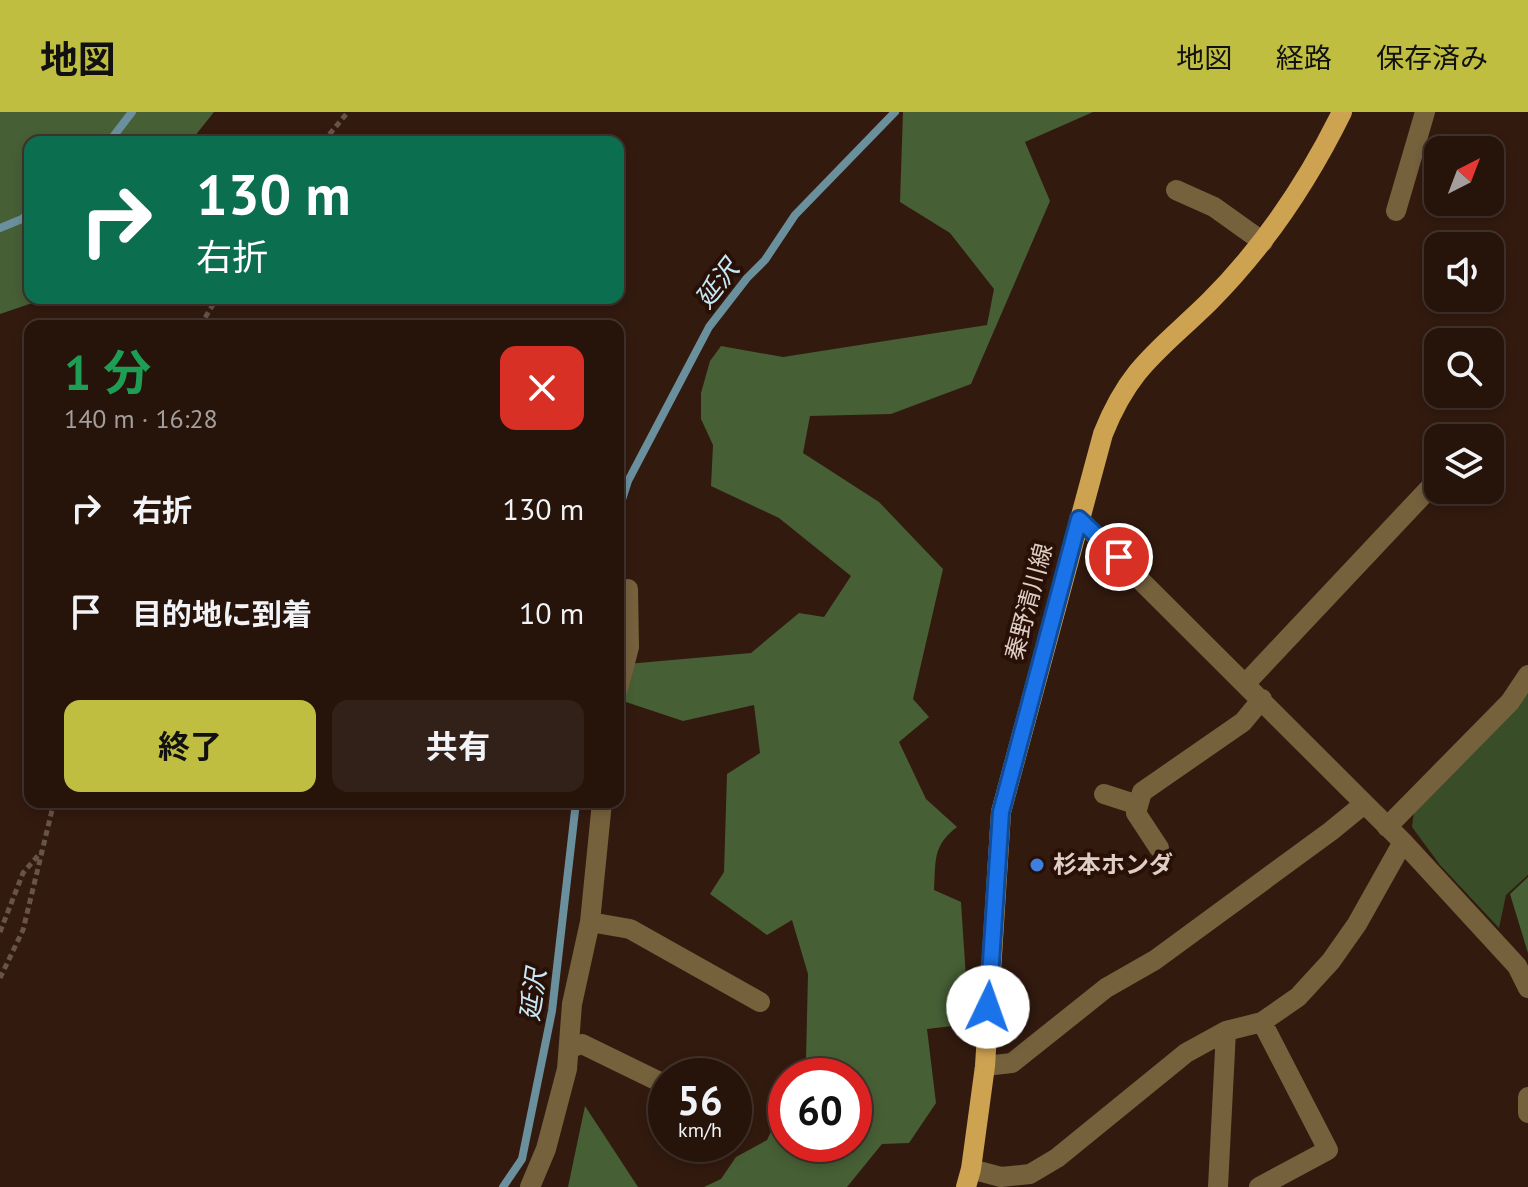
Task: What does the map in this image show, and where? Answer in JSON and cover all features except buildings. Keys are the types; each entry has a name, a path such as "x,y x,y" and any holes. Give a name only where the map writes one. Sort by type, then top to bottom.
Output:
{"main road":[{"name":"秦野清川線","path":"968,1178 985,1066 1001,812 1103,434 1123,390 1138,368 1209,302 1263,242 1308,178 1342,112"}],"street":[{"path":"1396,211 1425,112"},
{"path":"1176,190 1214,207 1263,242"},
{"path":"1246,683 1424,494"},
{"path":"1079,519 1403,842 1517,966 1528,988"},
{"path":"624,666 629,647 628,589"},
{"path":"1387,827 1510,702 1528,675"},
{"path":"1159,848 1136,813 1142,792 1243,722 1262,699"},
{"path":"1104,794 1138,805"},
{"path":"985,1066 1012,1063 1106,988 1155,960 1364,804"},
{"path":"530,1187 546,1149 570,1048 572,1004 590,922 601,808"},
{"path":"968,1178 1030,1174 1057,1158 1186,1053 1226,1031 1262,1022 1298,997 1331,961 1357,924 1403,842"},
{"path":"590,922 630,929 692,976 760,1002"},
{"path":"1259,1187 1328,1150 1262,1022"},
{"path":"1218,1187 1226,1031"},
{"path":"570,1048 582,1044 648,1076"},
{"path":"1528,1097 1528,1113"}],"path":[{"path":"328,136 348,112"},
{"path":"0,978 23,930 53,808"},
{"path":"0,932 23,873 44,850"}],"green space":[{"path":"0,112 214,112 195,136 24,136 24,304 29,304 0,314"},
{"path":"903,112 1093,112 1025,142 1050,201 971,384 891,414 810,416 803,453 879,502 943,569 913,699 929,717 899,742 926,799 957,827 939,848 934,890 961,902 969,1024 927,1029 936,1103 909,1143 882,1144 872,1156 872,1058 806,1058 808,974 792,920 767,935 710,894 724,872 727,774 760,753 754,705 683,721 624,701 624,692 627,664 751,653 799,613 824,617 851,576 779,518 711,486 713,445 701,419 701,393 710,361 721,346 783,357 987,325 994,289 950,233 900,202"},
{"path":"1528,690 1528,875 1506,895 1499,928 1440,865 1412,827 1414,811"},
{"path":"1528,877 1528,953 1510,894"},
{"path":"585,1106 638,1187 568,1187"},
{"path":"767,1140 768,1162 867,1162 847,1187 704,1187 721,1179 733,1162 752,1162 752,1148"}],"waterway":[{"path":"114,136 132,112"},
{"name":"延沢","path":"624,493 709,327 765,260 795,215 895,112"},
{"path":"0,228 24,217"},
{"name":"延沢","path":"503,1187 522,1159 552,1011 575,808"}],"place":[{"name":"杉本ホンダ","path":"1037,865"}],"route":[{"path":"988,1007 1001,812 1079,519 1119,557"}]}
